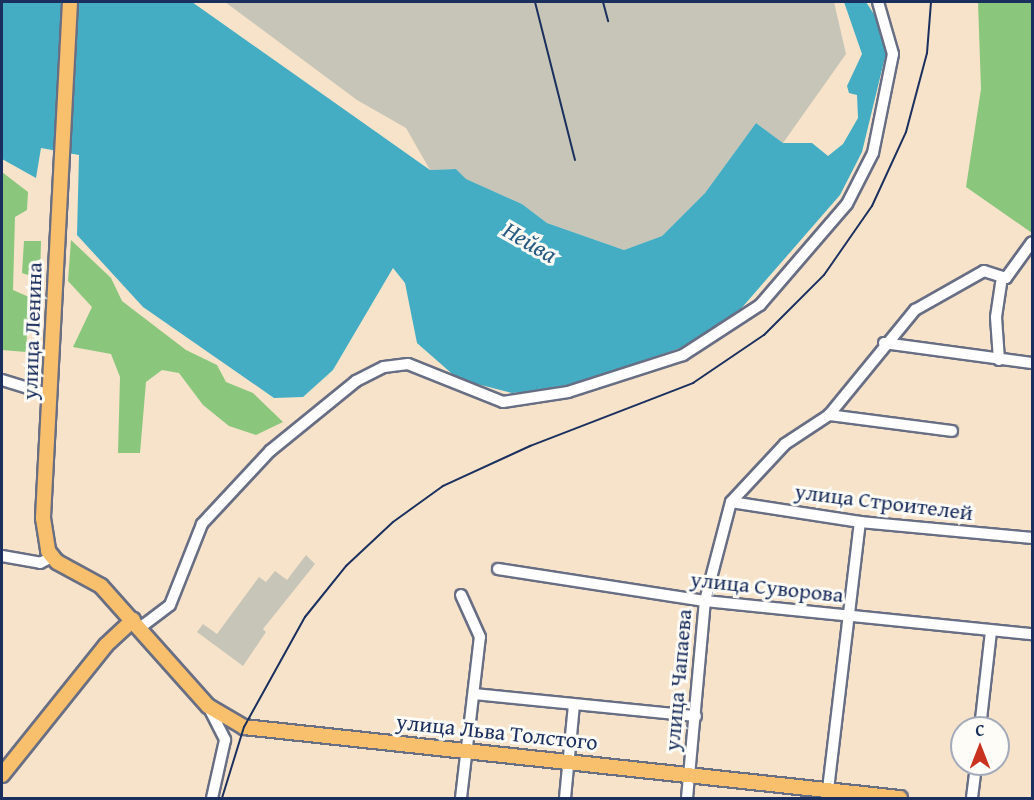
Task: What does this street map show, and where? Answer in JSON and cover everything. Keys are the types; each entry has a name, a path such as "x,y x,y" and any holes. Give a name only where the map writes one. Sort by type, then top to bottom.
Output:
{"main road":[{"name":"улица Ленина","path":"52,557 43,518 51,395 57,199 70,2"},
{"path":"2,776 106,645 137,624 100,586 52,557"},
{"name":"улица Льва Толстого","path":"137,624 208,706 244,727 689,774 827,795 900,798"}],"street":[{"path":"137,624 170,605 202,524 270,451 356,381 408,364 503,402 568,392 683,355 760,306 847,204 873,153 893,54 878,2"},
{"path":"999,360 996,317 1002,277 1032,242"},
{"name":"улица Чапаева","path":"687,798 705,601 731,502 785,444 829,415 884,343 915,310 954,284 984,272 1002,277"},
{"path":"884,343 1032,363"},
{"path":"2,380 51,395"},
{"path":"829,415 952,431"},
{"name":"улица Строителей","path":"731,502 860,522 1032,538"},
{"path":"827,795 860,522"},
{"path":"2,556 40,562 52,557"},
{"name":"улица Суворова","path":"498,569 705,601 1032,634"},
{"path":"461,595 480,637 461,798"},
{"path":"981,716 990,631"},
{"path":"474,694 696,716"},
{"path":"565,798 574,705"},
{"path":"208,706 225,740 212,798"},
{"path":"972,798 975,776"}],"shaded area":[{"path":"225,2 834,2 846,54 783,143 756,123 705,193 662,236 624,250 547,223 522,204 465,179 456,169 430,170 406,128 357,100"},
{"path":"306,555 315,564 263,629 266,632 243,666 197,632 203,624 217,634 259,577 266,582 275,571 287,580"}],"green space":[{"path":"978,2 1032,2 1032,233 966,187 981,89"},
{"path":"2,172 28,192 27,210 15,217 13,290 29,297 26,352 2,350"},
{"path":"71,240 111,278 122,301 186,350 217,365 226,382 253,393 283,422 256,435 229,426 203,405 179,373 162,370 146,382 140,453 118,453 120,377 111,354 73,347 92,307 68,281"},
{"path":"24,241 41,241 40,279 22,273"}],"water":[{"name":"Нейва","path":"2,2 192,2 430,170 456,169 466,179 522,204 547,223 624,250 662,236 705,193 756,123 783,143 812,143 828,156 843,144 858,118 857,95 849,93 847,86 862,54 844,2 866,2 887,34 886,53 862,152 840,195 739,311 695,343 563,388 512,393 458,379 417,343 405,283 393,268 333,370 303,397 274,398 143,307 77,235 79,155 41,148 36,178 2,159"}],"railway":[{"path":"535,2 575,160"},
{"path":"603,2 608,21"},
{"path":"222,798 244,727 305,617 346,566 393,522 443,486 530,446 693,383 764,335 824,275 872,206 906,132 927,53 931,2"}]}
